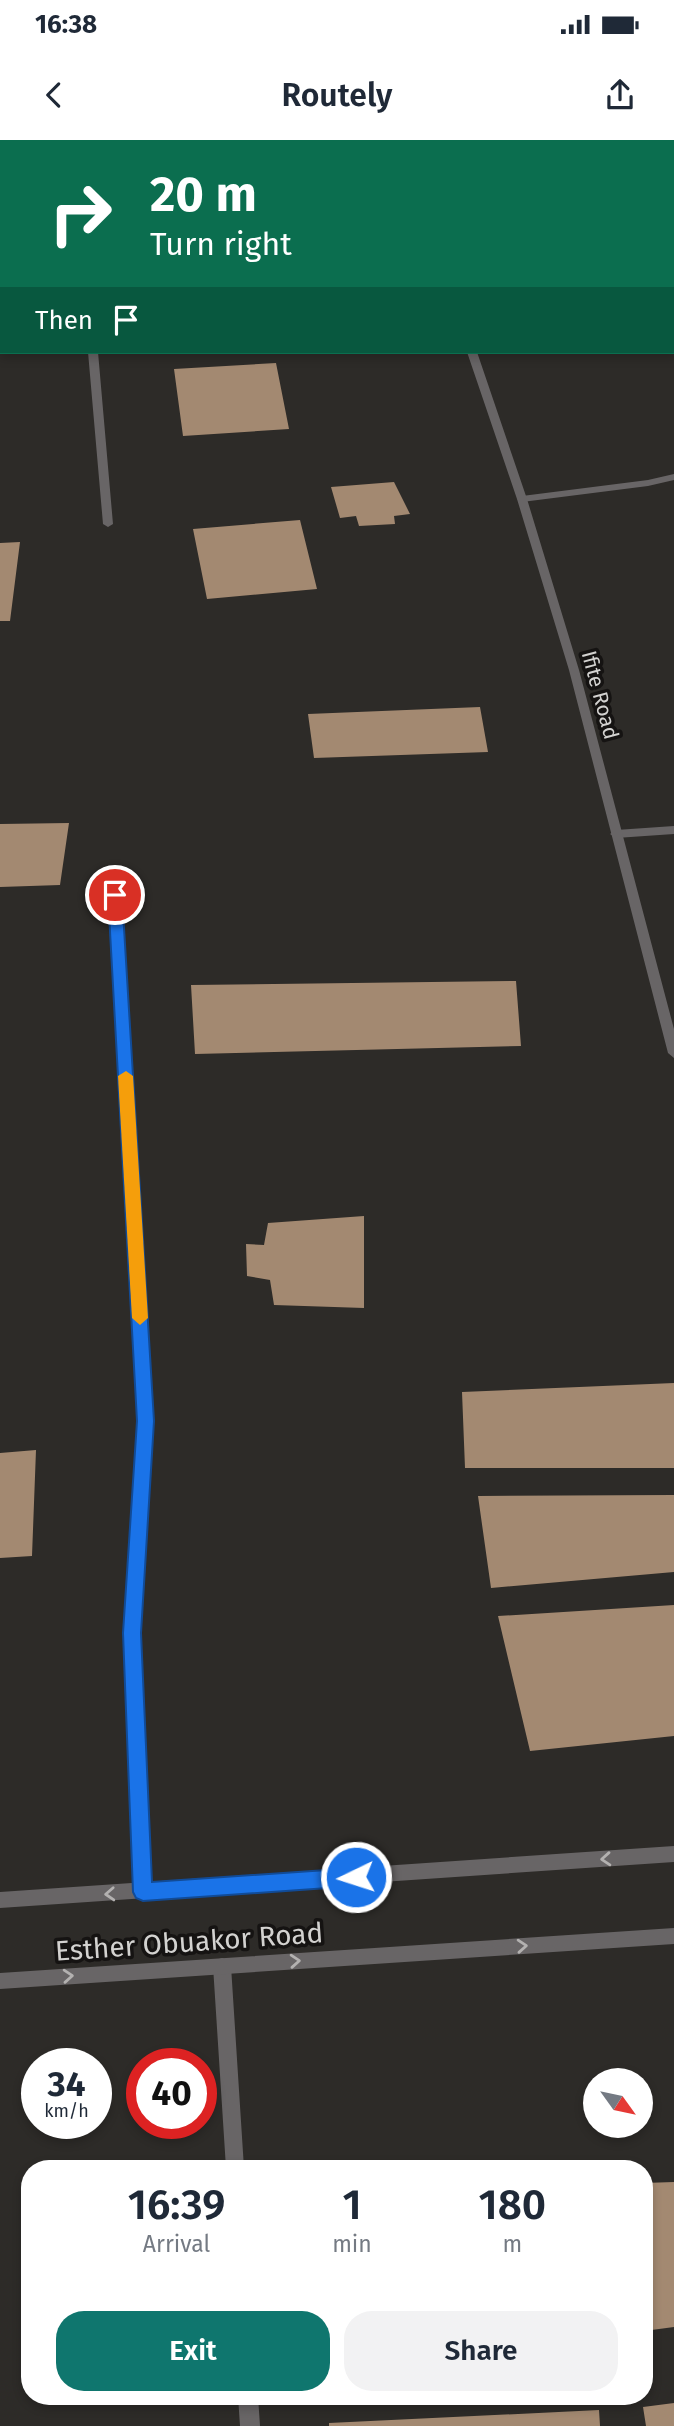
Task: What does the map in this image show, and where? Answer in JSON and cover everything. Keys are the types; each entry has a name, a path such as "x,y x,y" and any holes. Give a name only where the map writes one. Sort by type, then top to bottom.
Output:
{"street":[{"path":"93,354 108,524"},
{"name":"Ifite Road","path":"473,354 522,499 574,670 674,1053"},
{"path":"522,499 648,483 674,477"},
{"path":"616,834 674,830"},
{"path":"115,895 145,1421 132,1633 143,1892"},
{"name":"Esther Obuakor Road","path":"0,1900 674,1854"},
{"name":"Esther Obuakor Road","path":"0,1981 674,1936"},
{"path":"222,1966 234,2160"},
{"path":"249,2405 250,2426"}],"building":[{"path":"276,363 289,429 183,436 174,369"},
{"path":"394,482 410,514 394,516 395,524 359,526 356,516 340,518 331,487"},
{"path":"300,520 317,589 207,599 193,529"},
{"path":"20,542 10,621 0,621 0,543"},
{"path":"480,707 488,752 314,758 308,714"},
{"path":"69,823 60,885 0,887 0,824"},
{"path":"516,981 521,1046 195,1054 191,985"},
{"path":"364,1216 364,1308 274,1305 270,1280 247,1276 246,1244 264,1245 268,1223"},
{"path":"674,1383 674,1468 465,1468 462,1392"},
{"path":"36,1450 32,1556 0,1558 0,1453"},
{"path":"674,1495 674,1572 491,1588 478,1496"},
{"path":"674,1605 674,1736 530,1751 498,1616"},
{"path":"674,2182 674,2327 653,2330 653,2183"},
{"path":"674,2403 674,2426 646,2426 643,2407"},
{"path":"599,2410 600,2426 329,2426 329,2423"}],"slow traffic":[{"path":"126,1076 140,1318"}],"route":[{"path":"115,895 145,1421 132,1633 143,1892 356,1877"}]}
